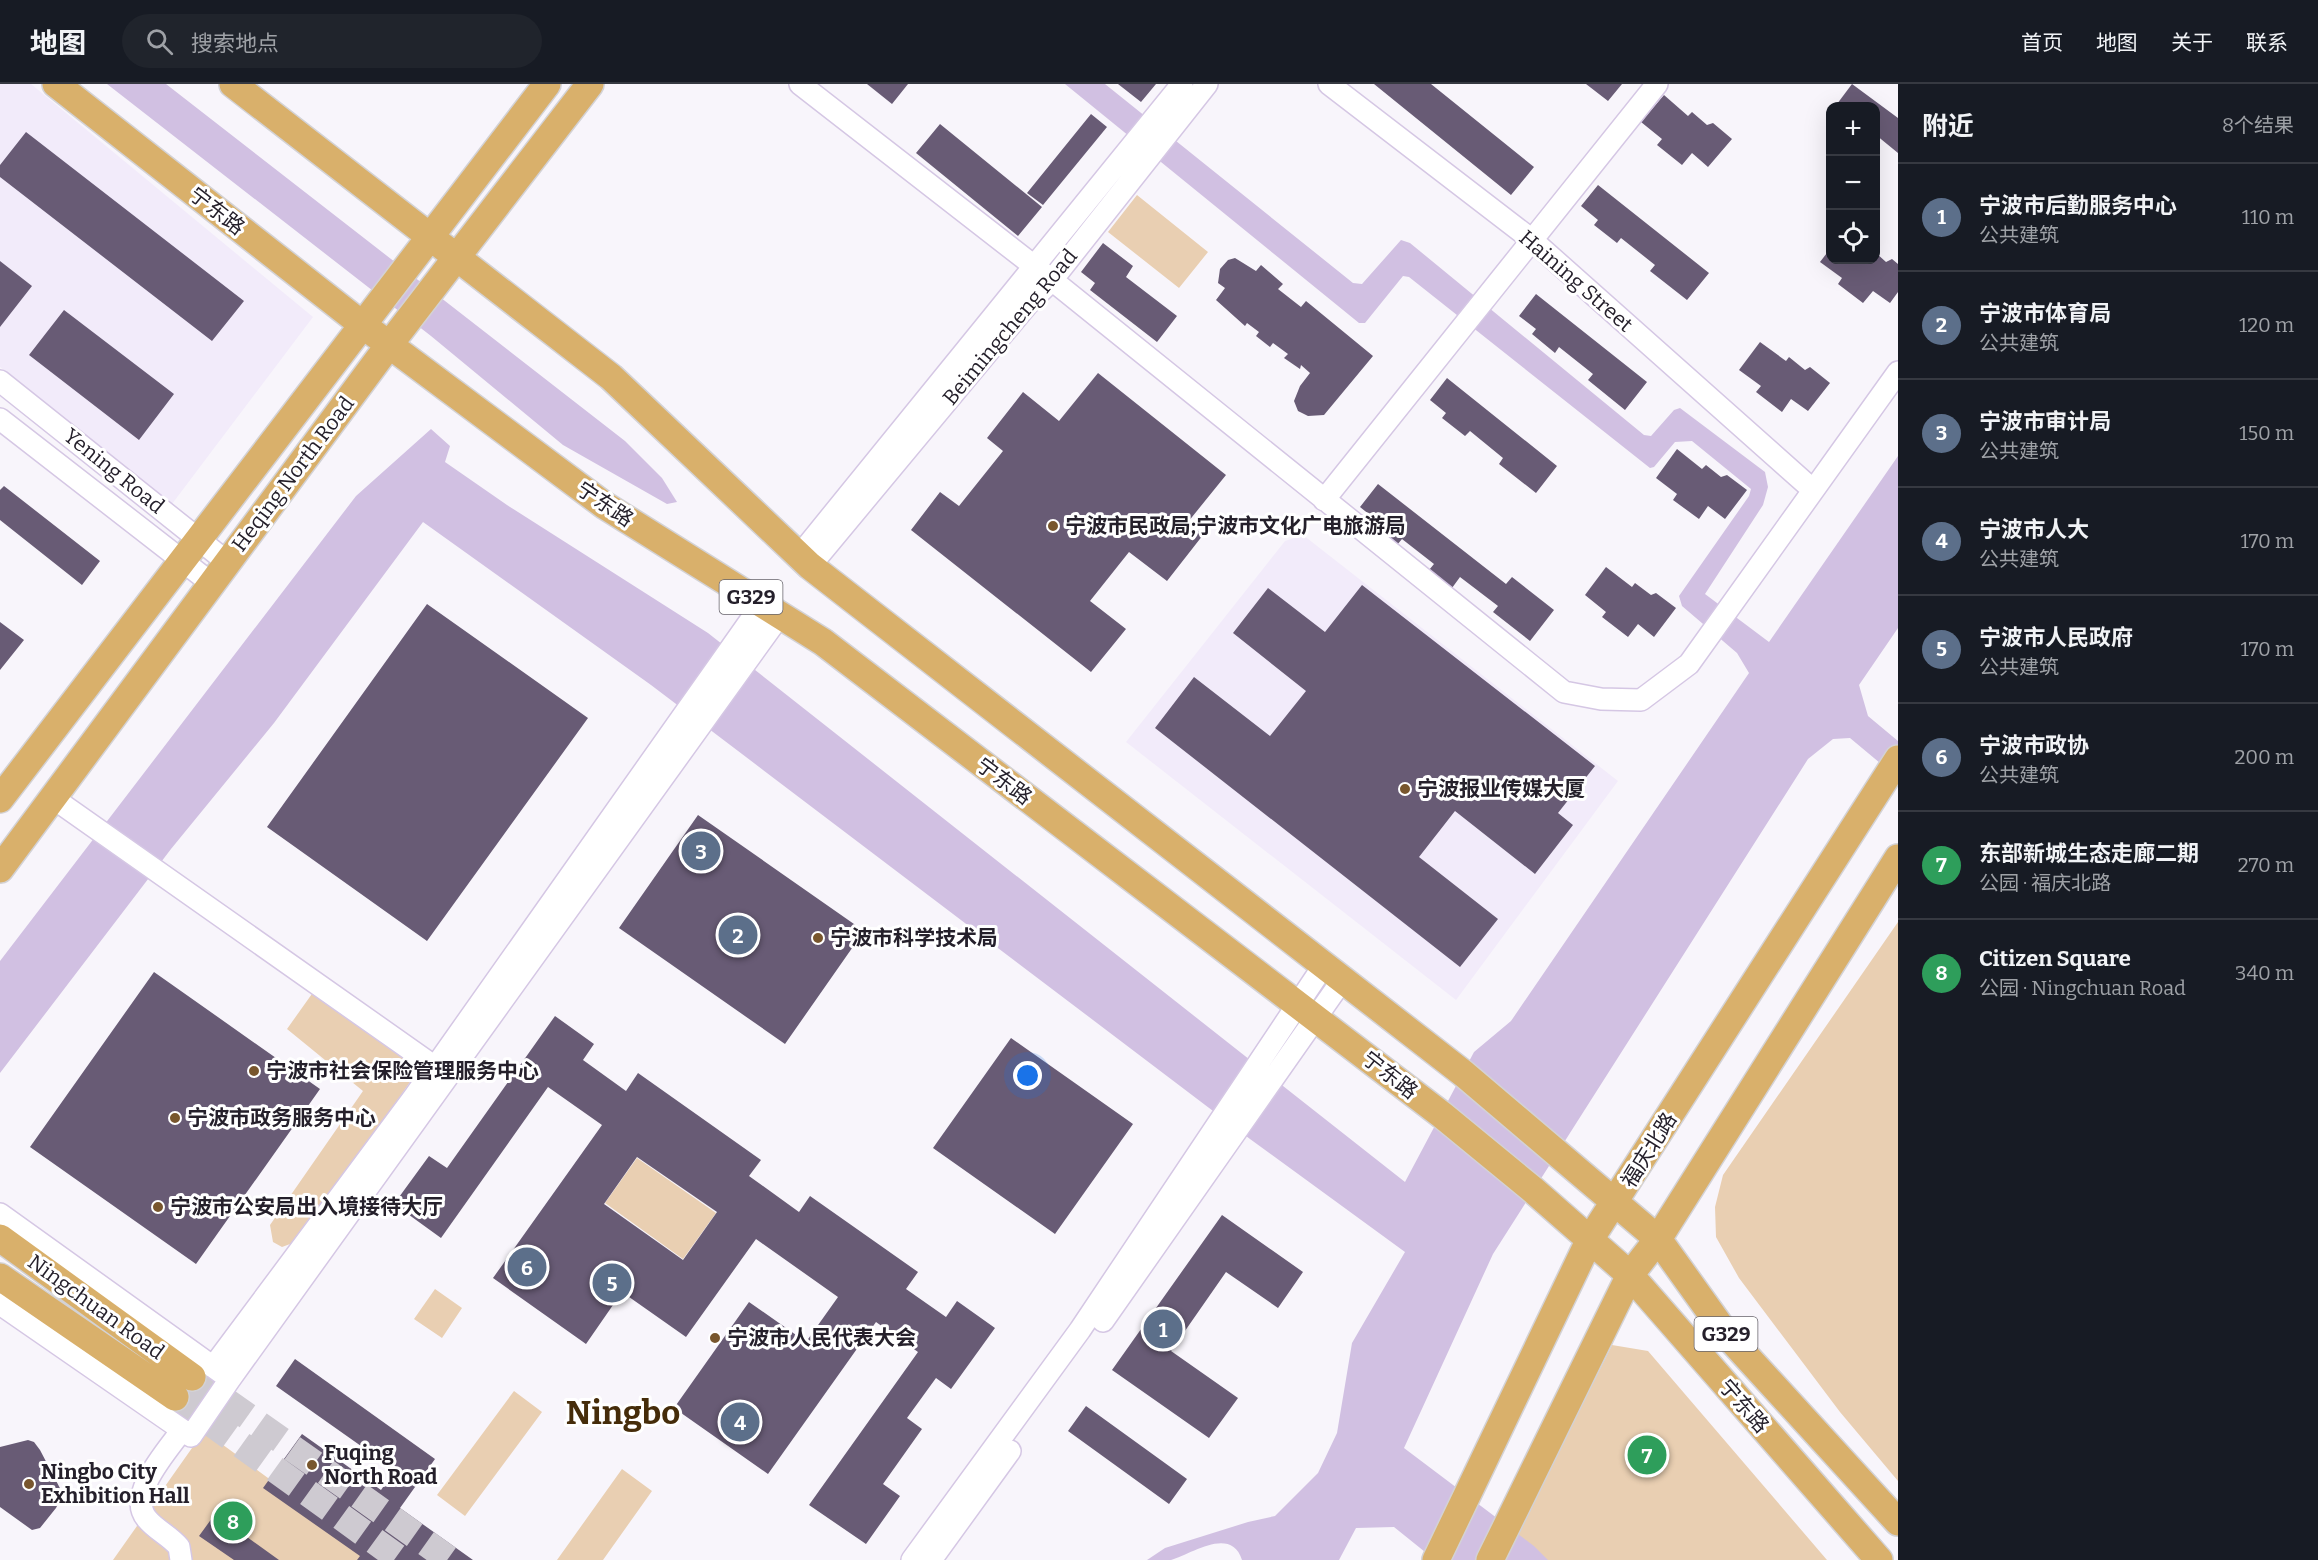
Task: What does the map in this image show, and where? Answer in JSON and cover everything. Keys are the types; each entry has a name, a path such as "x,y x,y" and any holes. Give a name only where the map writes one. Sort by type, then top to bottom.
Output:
{"main road":[{"name":"宁东路","path":"56,84 364,326 604,505 823,642 1442,1115 1532,1189 1630,1275 1879,1560"},
{"name":"宁东路","path":"233,84 611,377 804,561 1464,1074 1658,1239 1726,1334 1898,1522"},
{"name":"Heqing North Road","path":"0,799 547,84"},
{"name":"Heqing North Road","path":"0,868 389,345 590,84"},
{"name":"福庆北路","path":"1436,1560 1589,1241 1616,1203 1898,759"},
{"path":"1490,1560 1630,1275 1658,1239 1898,858"},
{"name":"Ningchuan Road","path":"0,1238 203,1380"},
{"name":"Ningchuan Road","path":"0,1277 203,1380"}],"street":[{"path":"800,84 1052,280 1564,692 1601,699 1641,700 1689,664 1898,372"},
{"name":"Beimingcheng Road","path":"804,561 1034,267 1182,84"},
{"name":"Beimingcheng Road","path":"804,561 1027,304 1052,280 1207,84"},
{"name":"Haining Street","path":"1329,84 1532,240 1813,490"},
{"path":"1324,500 1658,84"},
{"name":"Yening Road","path":"0,381 227,562"},
{"name":"Yening Road","path":"0,418 211,583"},
{"path":"0,1304 191,1436 203,1380 445,1067 771,610"},
{"path":"57,793 445,1067"},
{"path":"912,1560 1080,1330 1334,972"},
{"path":"932,1560 1306,1012"},
{"path":"0,1214 203,1380"},
{"path":"181,1560 179,1547 146,1518 141,1500 150,1475 182,1430"}],"shaded area":[{"path":"0,84 31,84 313,317 172,504 0,367"},
{"path":"107,84 166,84 625,441 662,478 677,502 667,504 563,445 431,336"},
{"path":"1065,84 1105,84 1353,283 1362,284 1401,240 1410,243 1644,435 1651,436 1674,410 1680,408 1765,472 1768,487 1763,505 1705,594 1769,642 1898,456 1898,628 1859,685 1868,716 1898,741 1898,778 1850,738 1833,739 1808,759 1493,1254 1404,1448 1534,1546 1548,1560 1435,1560 1394,1527 1356,1528 1339,1560 1242,1560 1237,1550 1220,1543 1171,1560 1147,1560 1165,1548 1275,1516 1318,1473 1337,1433 1352,1343 1405,1252 1250,1139 651,685 423,522 274,723 171,849 0,1073 0,961 356,496 431,429 450,446 445,462 507,505 708,633 1405,1182 1474,1052 1511,1021 1749,673 1737,653 1682,606 1679,596 1749,496 1751,489 1692,441 1675,442 1654,467 1650,468 1409,277 1403,276 1365,323 1359,323"},
{"path":"1137,195 1208,252 1179,288 1108,232"},
{"name":"宁波报业传媒大厦","path":"1303,535 1618,781 1456,1000 1126,742 1285,541"},
{"path":"1898,922 1898,1481 1840,1412 1739,1278 1716,1237 1715,1207 1723,1175"},
{"path":"314,991 419,1069 301,1240 282,1247 273,1242 270,1225 363,1091 287,1029"},
{"path":"637,1158 716,1213 683,1259 605,1203"},
{"path":"435,1289 462,1308 442,1338 414,1319"},
{"path":"1612,1345 1648,1351 1827,1560 1504,1560"},
{"path":"514,1391 542,1412 465,1516 437,1495"},
{"path":"204,1431 380,1560 113,1560"},
{"path":"622,1469 652,1491 603,1560 557,1560"}],"building":[{"path":"867,84 908,84 892,104"},
{"path":"1118,84 1156,84 1141,102"},
{"path":"1374,84 1431,84 1534,167 1511,195"},
{"path":"1586,84 1622,84 1608,101"},
{"path":"1852,84 1876,102 1838,102"},
{"path":"1664,95 1688,116 1692,112 1707,125 1713,123 1732,139 1708,167 1692,153 1682,165 1657,145 1662,139 1641,122"},
{"path":"1880,105 1898,118 1898,153 1880,138"},
{"path":"1091,114 1107,127 1043,205 1027,193"},
{"path":"940,124 1042,207 1018,236 916,153"},
{"path":"26,132 244,301 212,341 0,177 0,165"},
{"path":"1598,185 1709,273 1687,300 1650,271 1655,265 1621,238 1617,243 1594,225 1598,220 1581,206"},
{"path":"1103,243 1133,266 1126,277 1177,316 1157,342 1090,290 1095,283 1081,272"},
{"path":"1826,254 1826,264 1880,264 1880,257 1886,262 1892,259 1898,264 1898,292 1890,303 1873,291 1863,303 1838,284 1842,278 1820,262"},
{"path":"1235,258 1256,271 1261,265 1283,284 1278,289 1301,307 1306,301 1373,356 1324,415 1308,416 1298,411 1294,401 1300,386 1310,373 1301,365 1300,369 1284,358 1288,354 1273,343 1270,347 1256,336 1259,332 1247,323 1245,326 1216,300 1225,288 1218,283 1220,269 1228,260"},
{"path":"0,261 32,286 0,327"},
{"path":"1536,294 1647,382 1625,410 1588,380 1593,374 1559,347 1555,353 1532,334 1536,329 1519,316"},
{"path":"64,310 174,394 139,440 29,355"},
{"path":"1760,342 1786,361 1789,357 1805,370 1810,367 1830,383 1808,411 1791,399 1782,412 1756,392 1761,386 1739,370"},
{"name":"宁波市民政局;宁波市文化广电旅游局","path":"1098,373 1226,475 1188,522 1203,535 1167,581 1129,552 1090,601 1126,629 1091,672 911,530 940,492 959,506 1003,451 987,438 1023,392 1059,421"},
{"path":"1447,378 1557,466 1536,493 1499,464 1503,458 1470,431 1465,436 1442,418 1446,413 1430,400"},
{"path":"1677,449 1702,469 1706,465 1721,477 1727,475 1747,490 1725,519 1708,506 1699,519 1673,500 1677,494 1656,478"},
{"path":"1378,484 1506,584 1512,577 1554,610 1530,641 1493,612 1498,606 1460,577 1452,588 1429,570 1434,564 1402,539 1397,545 1371,524 1375,519 1360,507"},
{"path":"4,486 100,561 82,585 0,520 0,490"},
{"path":"1606,567 1632,587 1635,583 1651,595 1656,593 1676,608 1654,637 1638,624 1628,637 1602,617 1606,612 1585,595"},
{"name":"宁波报业传媒大厦","path":"1362,585 1595,766 1558,813 1573,825 1535,874 1455,811 1419,857 1498,919 1460,967 1155,728 1194,677 1270,736 1306,691 1233,633 1268,588 1325,632"},
{"path":"427,604 588,718 427,941 267,827"},
{"path":"0,622 24,640 0,670"},
{"path":"698,815 864,931 785,1044 619,928"},
{"name":"宁波市政务服务中心","path":"154,972 320,1089 196,1264 30,1147"},
{"path":"555,1016 594,1044 583,1060 626,1091 638,1073 761,1160 749,1176 799,1212 810,1196 918,1272 906,1289 946,1317 957,1301 995,1328 951,1389 936,1378 907,1418 922,1429 883,1484 900,1496 866,1544 809,1505 918,1352 876,1322 768,1474 674,1408 749,1302 806,1342 838,1297 756,1239 686,1337 622,1292 586,1344 493,1278 602,1125 548,1087 441,1238 394,1204 429,1156 447,1168","holes":["637,1157 717,1212 683,1260 604,1204"]},
{"path":"1011,1038 1133,1124 1055,1234 933,1148"},
{"path":"1222,1215 1303,1272 1278,1308 1226,1272 1171,1351 1238,1398 1209,1438 1112,1370"},
{"name":"Fuqing North Road","path":"295,1359 435,1459 400,1508 473,1560 357,1560 360,1556 263,1488 302,1434 381,1490 395,1470 276,1386"},
{"path":"1086,1406 1187,1479 1169,1504 1068,1431"},
{"name":"Ningbo City Exhibition Hall","path":"28,1440 34,1442 40,1450 63,1494 56,1508 40,1528 32,1530 0,1507 0,1447"},
{"path":"215,1514 279,1560 234,1560 199,1536"}],"tunnel":[{"path":"192,1377 450,1560"},
{"path":"175,1397 401,1560"}],"place":[{"name":"宁波市民政局;宁波市文化广电旅游局","path":"1053,526"},
{"name":"宁波报业传媒大厦","path":"1405,789"},
{"name":"宁波市审计局","path":"701,851"},
{"name":"宁波市体育局","path":"738,935"},
{"name":"宁波市科学技术局","path":"818,938"},
{"name":"宁波市社会保险管理服务中心","path":"254,1071"},
{"name":"宁波市政务服务中心","path":"175,1118"},
{"name":"宁波市公安局出入境接待大厅","path":"158,1207"},
{"name":"宁波市政协","path":"527,1267"},
{"name":"宁波市人民政府","path":"612,1283"},
{"name":"宁波市后勤服务中心","path":"1163,1329"},
{"name":"宁波市人民代表大会","path":"715,1338"},
{"name":"宁波市人大","path":"740,1422"},
{"name":"东部新城生态走廊二期","path":"1647,1455"},
{"name":"Fuqing North Road","path":"312,1465"},
{"name":"Ningbo City Exhibition Hall","path":"29,1484"},
{"name":"Citizen Square","path":"233,1521"}],"district":[{"name":"Ningbo","path":"623,1412"}]}
